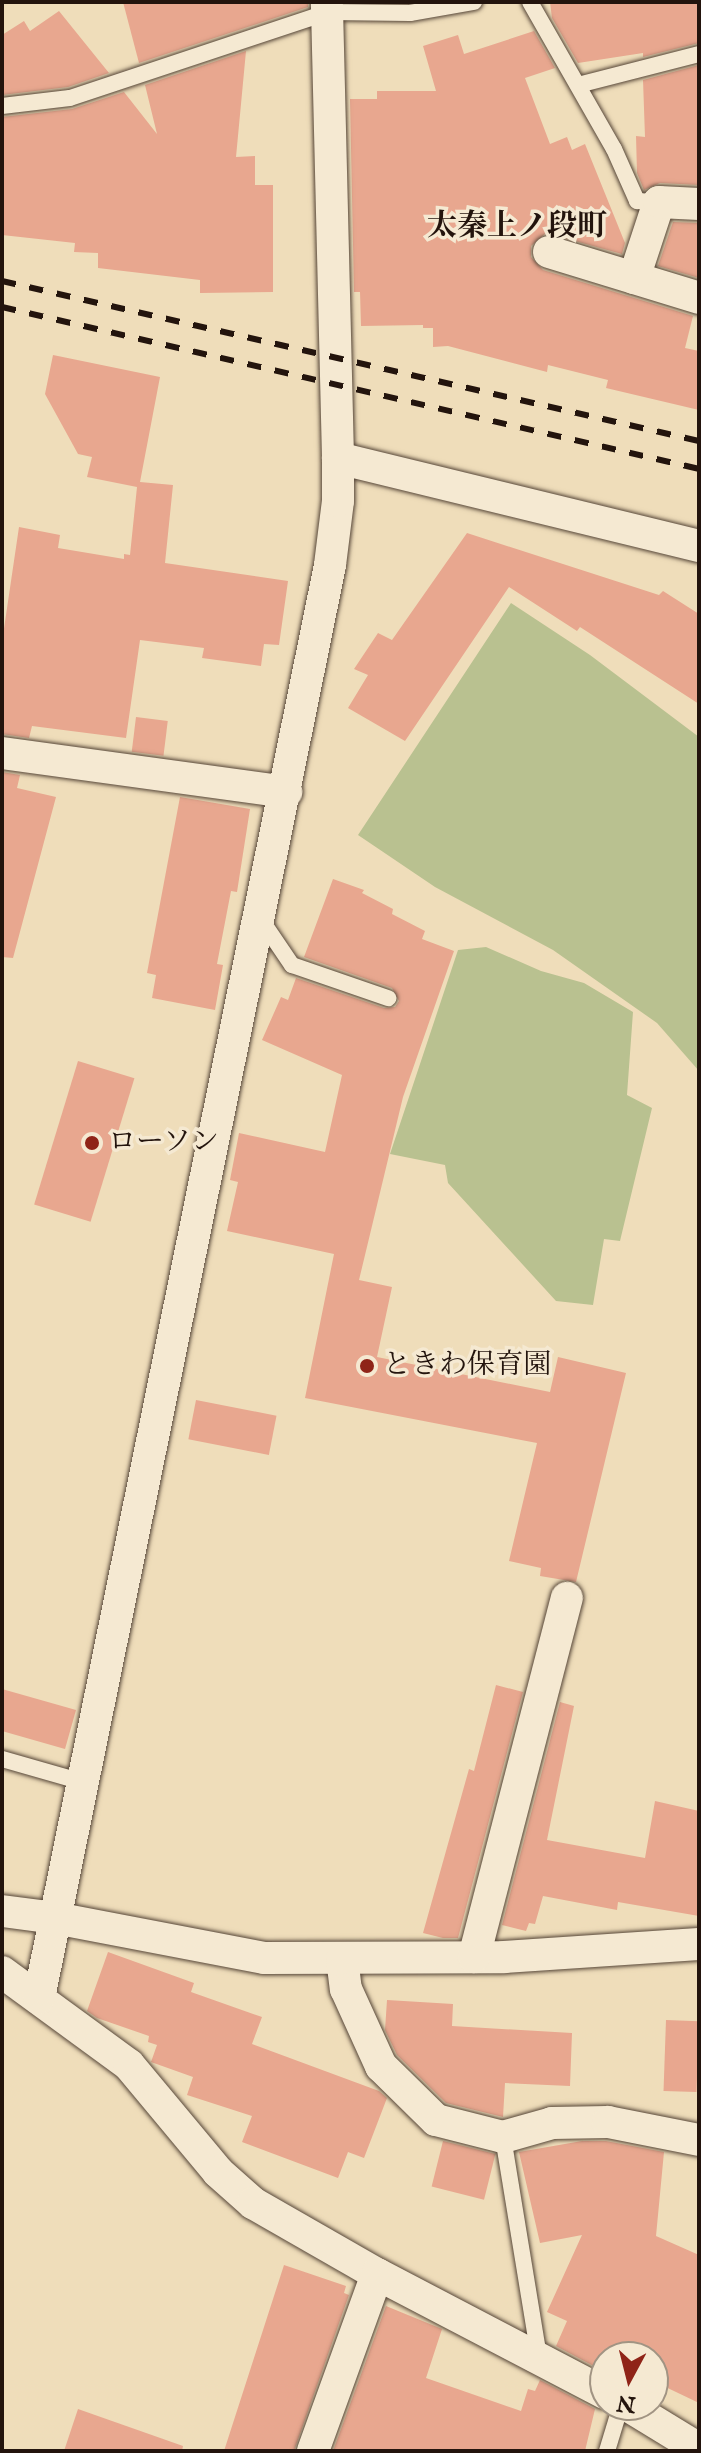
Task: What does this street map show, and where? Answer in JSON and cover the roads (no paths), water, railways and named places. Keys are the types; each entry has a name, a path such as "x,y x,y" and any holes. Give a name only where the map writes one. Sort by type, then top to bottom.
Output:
{"street":[{"path":"39,1998 328,577 338,501 338,458 328,7"},
{"path":"634,278 659,202 699,204"},
{"path":"549,252 699,298"},
{"path":"338,458 699,546"},
{"path":"2,753 286,792"},
{"path":"474,1957 567,1598"},
{"path":"2,1911 55,1918 264,1958 474,1957 699,1944"},
{"path":"342,1958 346,1989 381,2066 436,2120 503,2137 552,2123 608,2122 699,2140"},
{"path":"2,1972 129,2065 218,2172 253,2203 377,2274 589,2385"},
{"path":"313,2451 377,2274"},
{"path":"651,2421 699,2449"}],"lane":[{"path":"2,106 70,98 328,7 410,13 474,2"},
{"path":"530,2 614,149 637,201 659,202"},
{"path":"578,85 699,54"},
{"path":"260,918 292,965 388,998"},
{"path":"2,1759 83,1782"},
{"path":"503,2137 539,2358"},
{"path":"607,2451 618,2421"}],"railway":[{"path":"2,281 699,441"},
{"path":"2,307 699,469"}],"place":[{"name":"ローソン","path":"92,1143"},
{"name":"ときわ保育園","path":"367,1366"}],"district":[{"name":"太秦上ノ段町","path":"517,227"}]}
